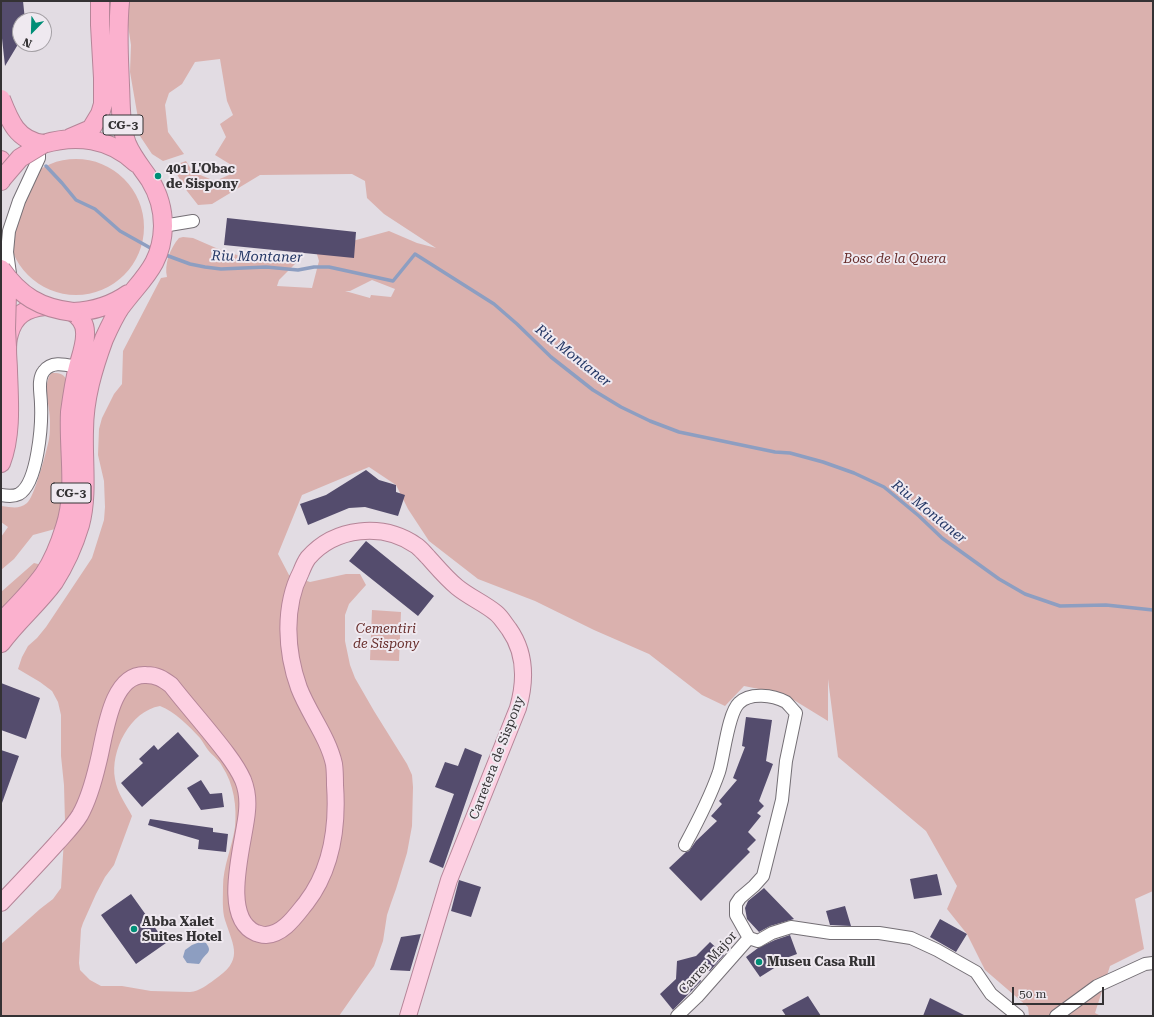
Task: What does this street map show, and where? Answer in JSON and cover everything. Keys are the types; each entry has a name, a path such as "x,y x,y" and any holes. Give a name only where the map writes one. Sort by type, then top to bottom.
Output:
{"highway":[{"name":"CG-3","path":"2,180 20,158 43,144 83,134 91,129 100,114 103,104 103,78 100,1"},
{"name":"CG-3","path":"120,2 118,36 122,116 127,144 140,167"},
{"path":"1,99 9,119 19,133 34,143 43,144"},
{"name":"CG-3","path":"1,643 54,582 63,567 80,524 83,502 84,428 86,403 90,383 112,322 119,309 146,277 155,261 161,244 163,226 157,194 150,180 140,167 129,156 105,144 79,138 70,138"},
{"path":"1,160 3,170 2,180"},
{"name":"CG-3","path":"1,270 10,282 32,300 58,310 73,312 89,311 119,301 134,290"},
{"path":"1,270 7,293 6,329 8,411 6,444 1,463"},
{"path":"7,347 9,334 14,322 23,312 31,308 45,306"},
{"name":"CG-3","path":"1,622 27,596 50,564 69,515 71,491 70,412 78,367 84,344 85,330 83,322 73,312"}],"main road":[{"name":"Carretera de Sispony","path":"1,903 45,857 80,815 89,794 98,764 114,701 122,686 128,679 136,675 150,675 163,679 171,685 219,744 244,781 247,810 238,863 237,900 238,910 242,921 248,929 262,935 276,932 288,924 309,899 324,875 336,829 334,764 324,737 300,689 292,659 289,639 289,609 294,585 307,559 324,544 347,533 370,530 393,533 418,546 458,588 497,614 516,639 523,660 524,680 518,708 449,880 408,1016"}],"street":[{"path":"1,124 22,126 33,132 39,140 39,158 19,201 9,231 8,252 11,277 10,317 1,386"},
{"path":"163,226 193,221"},
{"path":"1,495 17,495 23,491 28,483 35,462 40,437 42,405 40,379 44,370 56,363 78,367"},
{"path":"685,845 708,803 719,771 731,717 739,702 753,696 771,697 786,703 796,714 786,761 782,800 763,876 740,898 736,904 736,915 749,938"},
{"name":"Carrer Major","path":"677,1016 697,997 749,938 758,941 772,933 791,926 831,933 879,933 911,938 937,950 976,972 991,994 1018,1016"},
{"path":"1056,1016 1097,986 1145,964 1153,963"}],"green space":[{"name":"Bosc de la Quera","path":"127,1 1153,1 1153,891 1135,899 1144,949 1110,966 1095,1013 1101,1016 1029,1016 1028,1007 985,970 967,934 947,909 957,886 926,831 838,757 828,679 828,721 784,694 744,686 725,706 702,695 649,654 594,630 535,601 478,579 429,541 408,509 396,485 369,467 302,495 278,554 289,575 310,582 346,574 360,574 366,585 349,604 345,615 345,641 350,665 355,678 407,764 412,775 412,826 407,853 387,915 383,941 374,966 339,1016 1,1016 1,944 53,899 61,888 65,822 64,785 61,756 61,715 58,702 52,691 18,669 28,646 46,627 92,558 104,520 105,507 104,481 98,455 99,429 102,418 114,394 122,384 123,351 161,278 167,277 166,267 168,257 173,247 179,238 193,238 216,248 249,259 279,258 297,262 279,280 277,286 312,288 319,261 316,251 389,231 417,243 436,248 384,214 367,198 365,181 352,174 260,175 212,204 198,205 187,191 172,166 186,161 193,172 215,181 229,175 233,166 215,155 226,137 220,124 233,115 227,101 220,59 195,62 182,84 169,93 165,105 168,132 184,154 163,161 152,154 140,136 130,72 131,45 127,19","holes":["372,280 395,289 391,297 371,295 370,298 345,291 350,291","160,706 171,712 186,724 200,738 219,762 226,773 232,788 236,812 235,827 223,879 223,908 233,946 233,960 230,966 223,973 206,986 190,992 151,991 122,986 101,986 90,980 80,970 79,963 81,929 83,923 105,877 114,865 132,816 120,794 115,779 114,768 119,745 131,724 149,709"]},
{"path":"69,159 83,159 108,167 119,174 129,184 139,201 143,214 143,240 139,253 129,270 119,280 96,292 83,295 69,295 44,287 33,280 23,270 11,247 8,234 8,220 16,195 23,184 33,174 56,162"},
{"path":"51,373 60,374 66,379 63,511 55,529 33,535 14,559 1,570 1,537 8,527 1,522 1,506 15,508 21,507 30,499 37,483 48,445 50,415 47,384"},
{"path":"34,563 38,564 39,567 31,579 1,612 1,592"},
{"name":"Cementiri de Sispony","path":"372,610 401,612 399,661 370,660"}],"water":[{"path":"200,942 206,943 209,948 208,953 199,964 187,963 183,957 185,950"}],"building":[{"path":"1,1 23,1 24,12 12,12 12,52 13,52 5,66 1,29"},
{"path":"227,218 356,232 354,258 224,245"},
{"path":"366,470 379,480 396,485 396,492 405,495 398,516 365,507 349,508 308,525 300,504 326,495"},
{"path":"366,541 434,596 418,616 349,561"},
{"path":"1,683 40,698 26,739 1,730"},
{"path":"746,717 772,720 766,761 773,764 759,801 764,806 757,813 761,816 748,832 756,840 747,849 750,852 701,901 669,868 689,851 696,841 717,821 711,816 722,804 719,801 737,780 733,778 745,747 742,746"},
{"path":"178,732 199,756 142,807 121,783 143,763 139,759 154,745 158,750"},
{"path":"465,748 482,755 443,868 429,862 454,794 435,787 445,762 458,766"},
{"path":"1,750 19,756 2,803 1,803"},
{"path":"201,780 210,794 222,793 224,807 201,810 187,788"},
{"path":"150,819 213,828 213,832 228,834 226,852 198,849 199,840 148,825"},
{"path":"937,874 942,895 914,899 910,879"},
{"path":"459,880 481,887 471,917 451,911"},
{"path":"764,888 794,919 770,926 759,932 747,919 745,908 748,901"},
{"name":"Abba Xalet Suites Hotel","path":"131,894 166,943 136,964 101,915"},
{"path":"845,906 851,926 830,925 826,911"},
{"path":"940,919 967,934 956,952 930,937"},
{"path":"421,934 410,971 390,970 401,937"},
{"path":"790,935 797,954 778,961 779,965 760,977 746,957 758,948"},
{"path":"710,942 724,955 710,971 694,971 701,981 673,1010 660,994 676,979 677,961 696,956"},
{"path":"808,996 821,1016 786,1016 782,1010"},
{"path":"930,998 966,1016 923,1016"}],"waterway":[{"name":"Riu Montaner","path":"46,166 76,200 95,209 120,231 154,250"},
{"name":"Riu Montaner","path":"163,254 190,264 221,269 266,267 298,270 314,267 329,267 393,281 415,254 494,304 551,357 593,390 621,407 650,421 679,432 775,452 790,453 823,462 854,473 884,487 919,516 942,538 999,579 1025,594 1060,606 1106,605 1153,610"}],"place":[{"name":"401 L'Obac de Sispony","path":"158,176"},
{"name":"Abba Xalet Suites Hotel","path":"134,929"},
{"name":"Museu Casa Rull","path":"759,962"}]}
